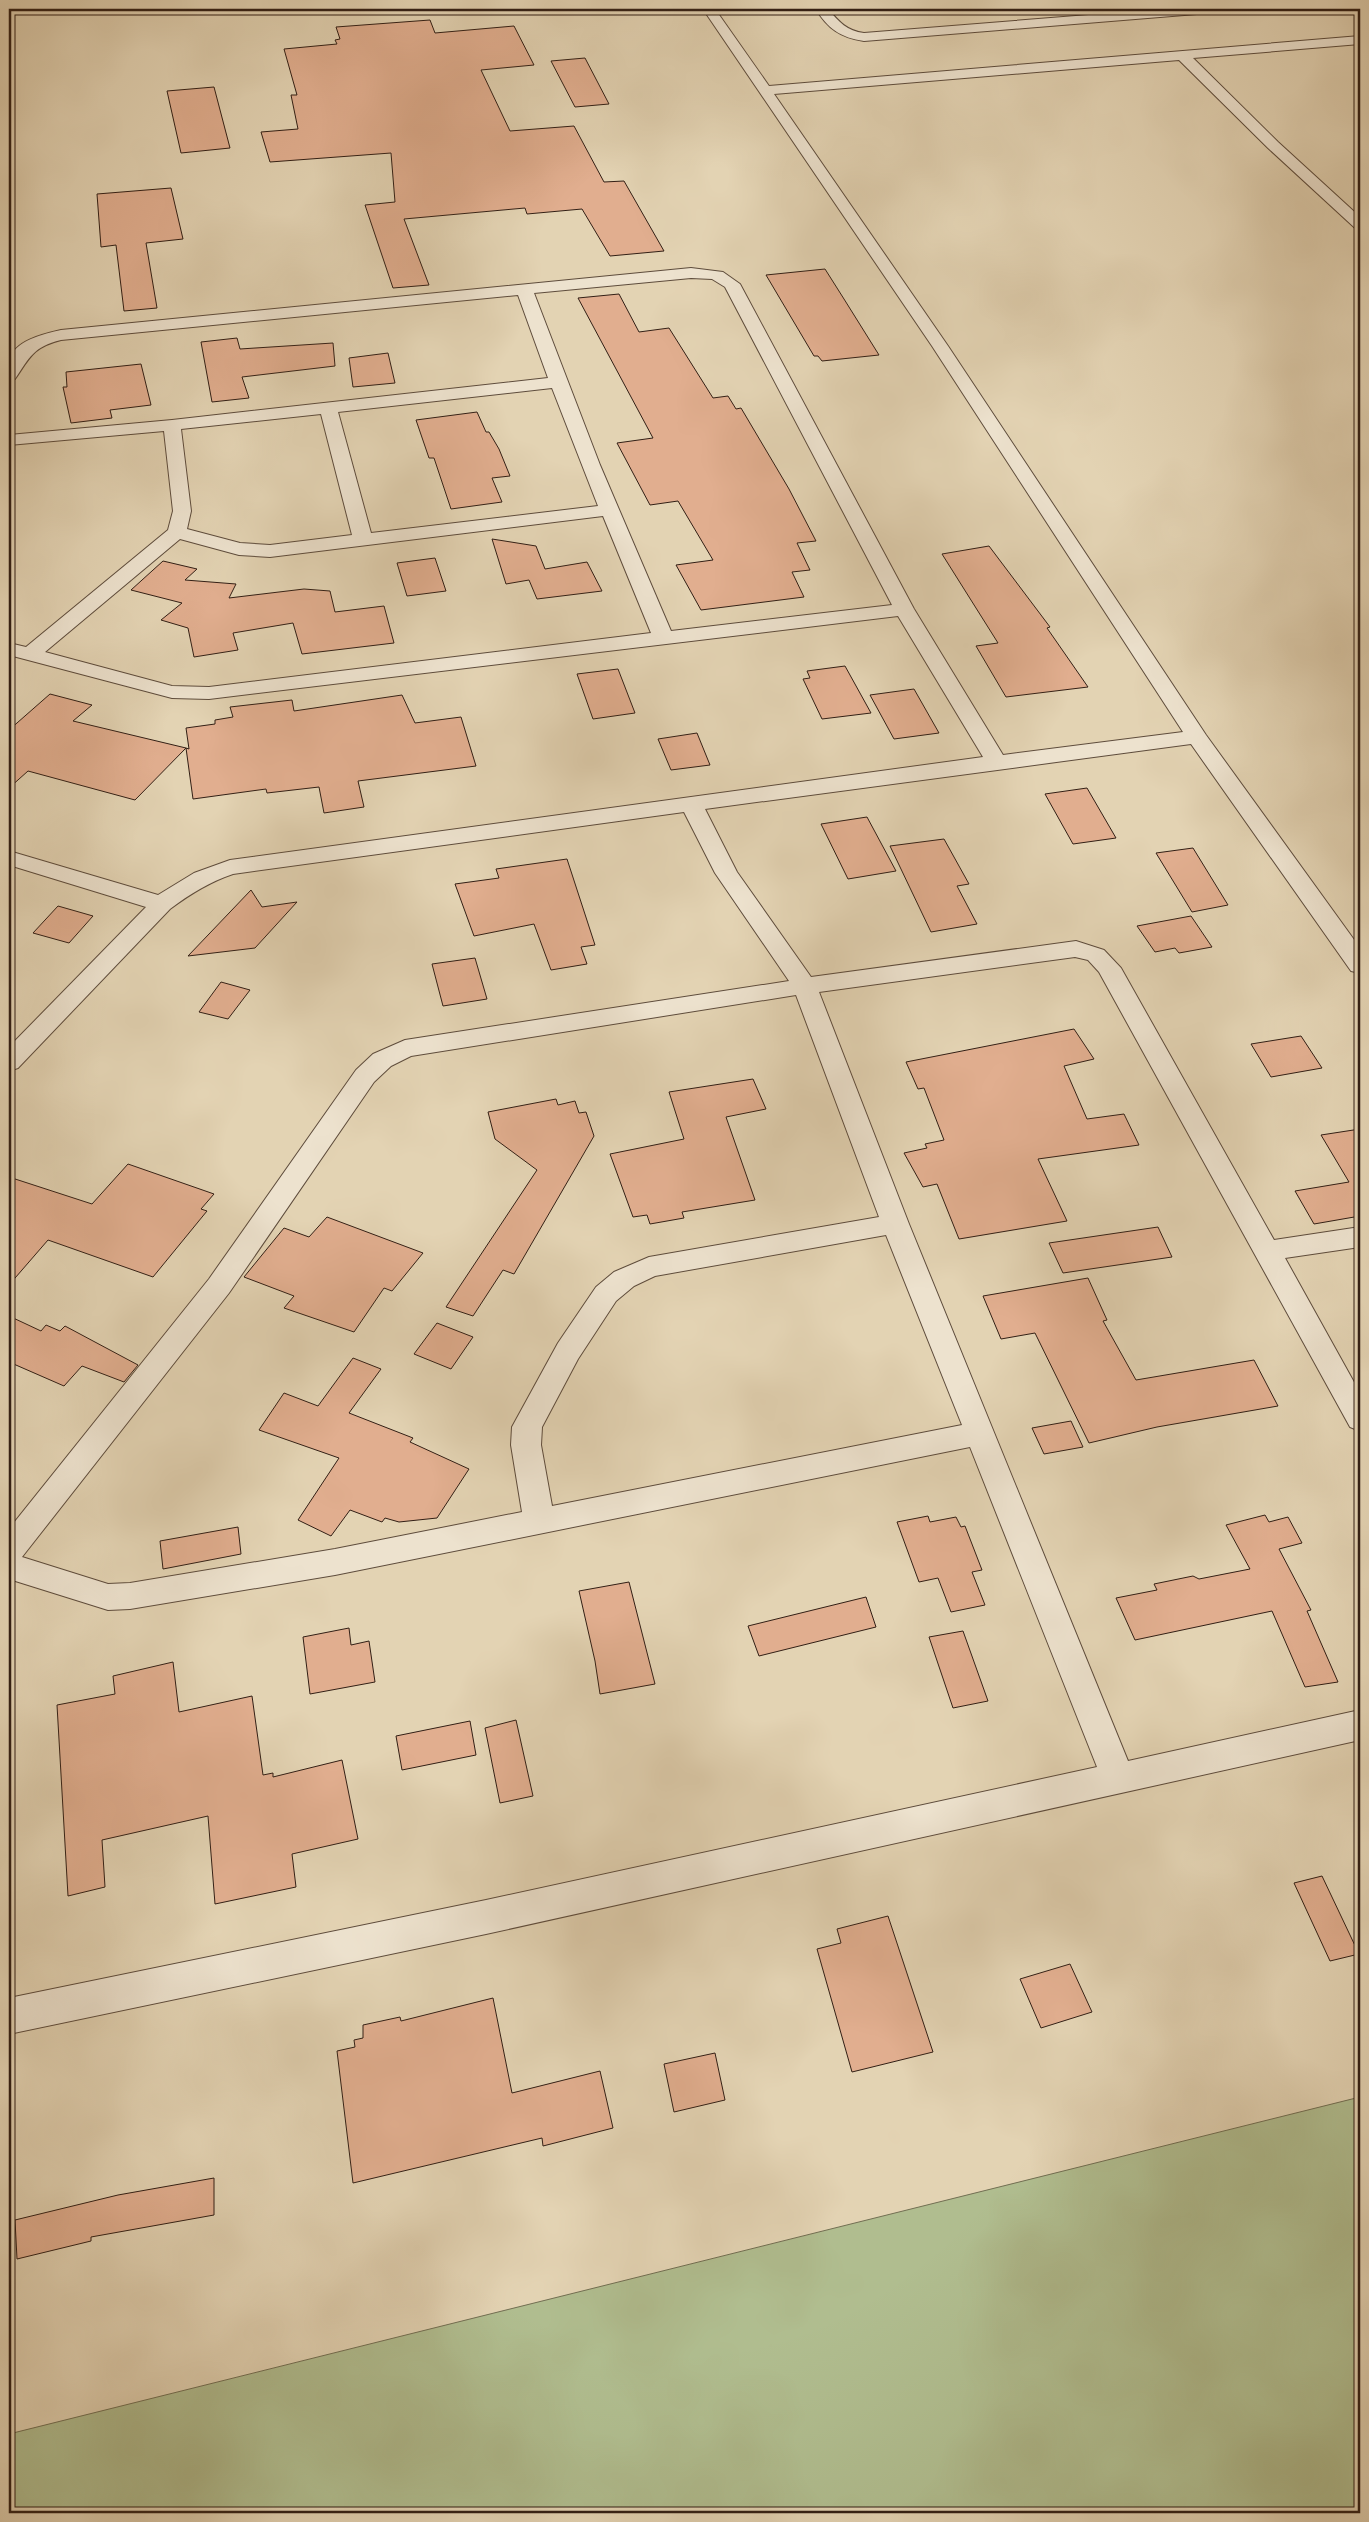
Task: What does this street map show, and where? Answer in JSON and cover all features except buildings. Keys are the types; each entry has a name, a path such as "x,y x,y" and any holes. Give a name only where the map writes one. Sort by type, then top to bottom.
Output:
{"street":[{"path":"709,9 963,379 1197,737 1360,965"},
{"path":"822,9 839,32 864,37 1105,13 1209,9"},
{"path":"764,91 1360,40"},
{"path":"1183,56 1360,225"},
{"path":"9,375 20,354 36,341 61,335 525,291 691,273 712,273 723,277 732,284 904,609 997,762"},
{"path":"525,291 557,382 608,510 663,637"},
{"path":"9,440 172,425 557,382"},
{"path":"328,408 363,539"},
{"path":"29,655 176,532 182,511 172,425"},
{"path":"176,532 239,550 262,550 608,510"},
{"path":"9,649 172,692 209,693 904,609"},
{"path":"9,1062 162,904 202,876 230,867 997,762 1197,737"},
{"path":"692,805 726,874 805,986 894,1224 1118,1777"},
{"path":"9,858 162,904"},
{"path":"9,1552 218,1286 364,1076 382,1060 404,1048 805,986 1076,949 1096,955 1109,968 1360,1419"},
{"path":"539,1522 526,1445 527,1427 568,1351 606,1294 624,1279 649,1267 894,1224"},
{"path":"1266,1251 1360,1237"},
{"path":"9,1566 108,1596 130,1596 335,1562 978,1434"},
{"path":"9,2016 477,1919 1360,1725"}],"green space":[{"path":"1360,2097 1360,2513 9,2513 9,2434"}]}
